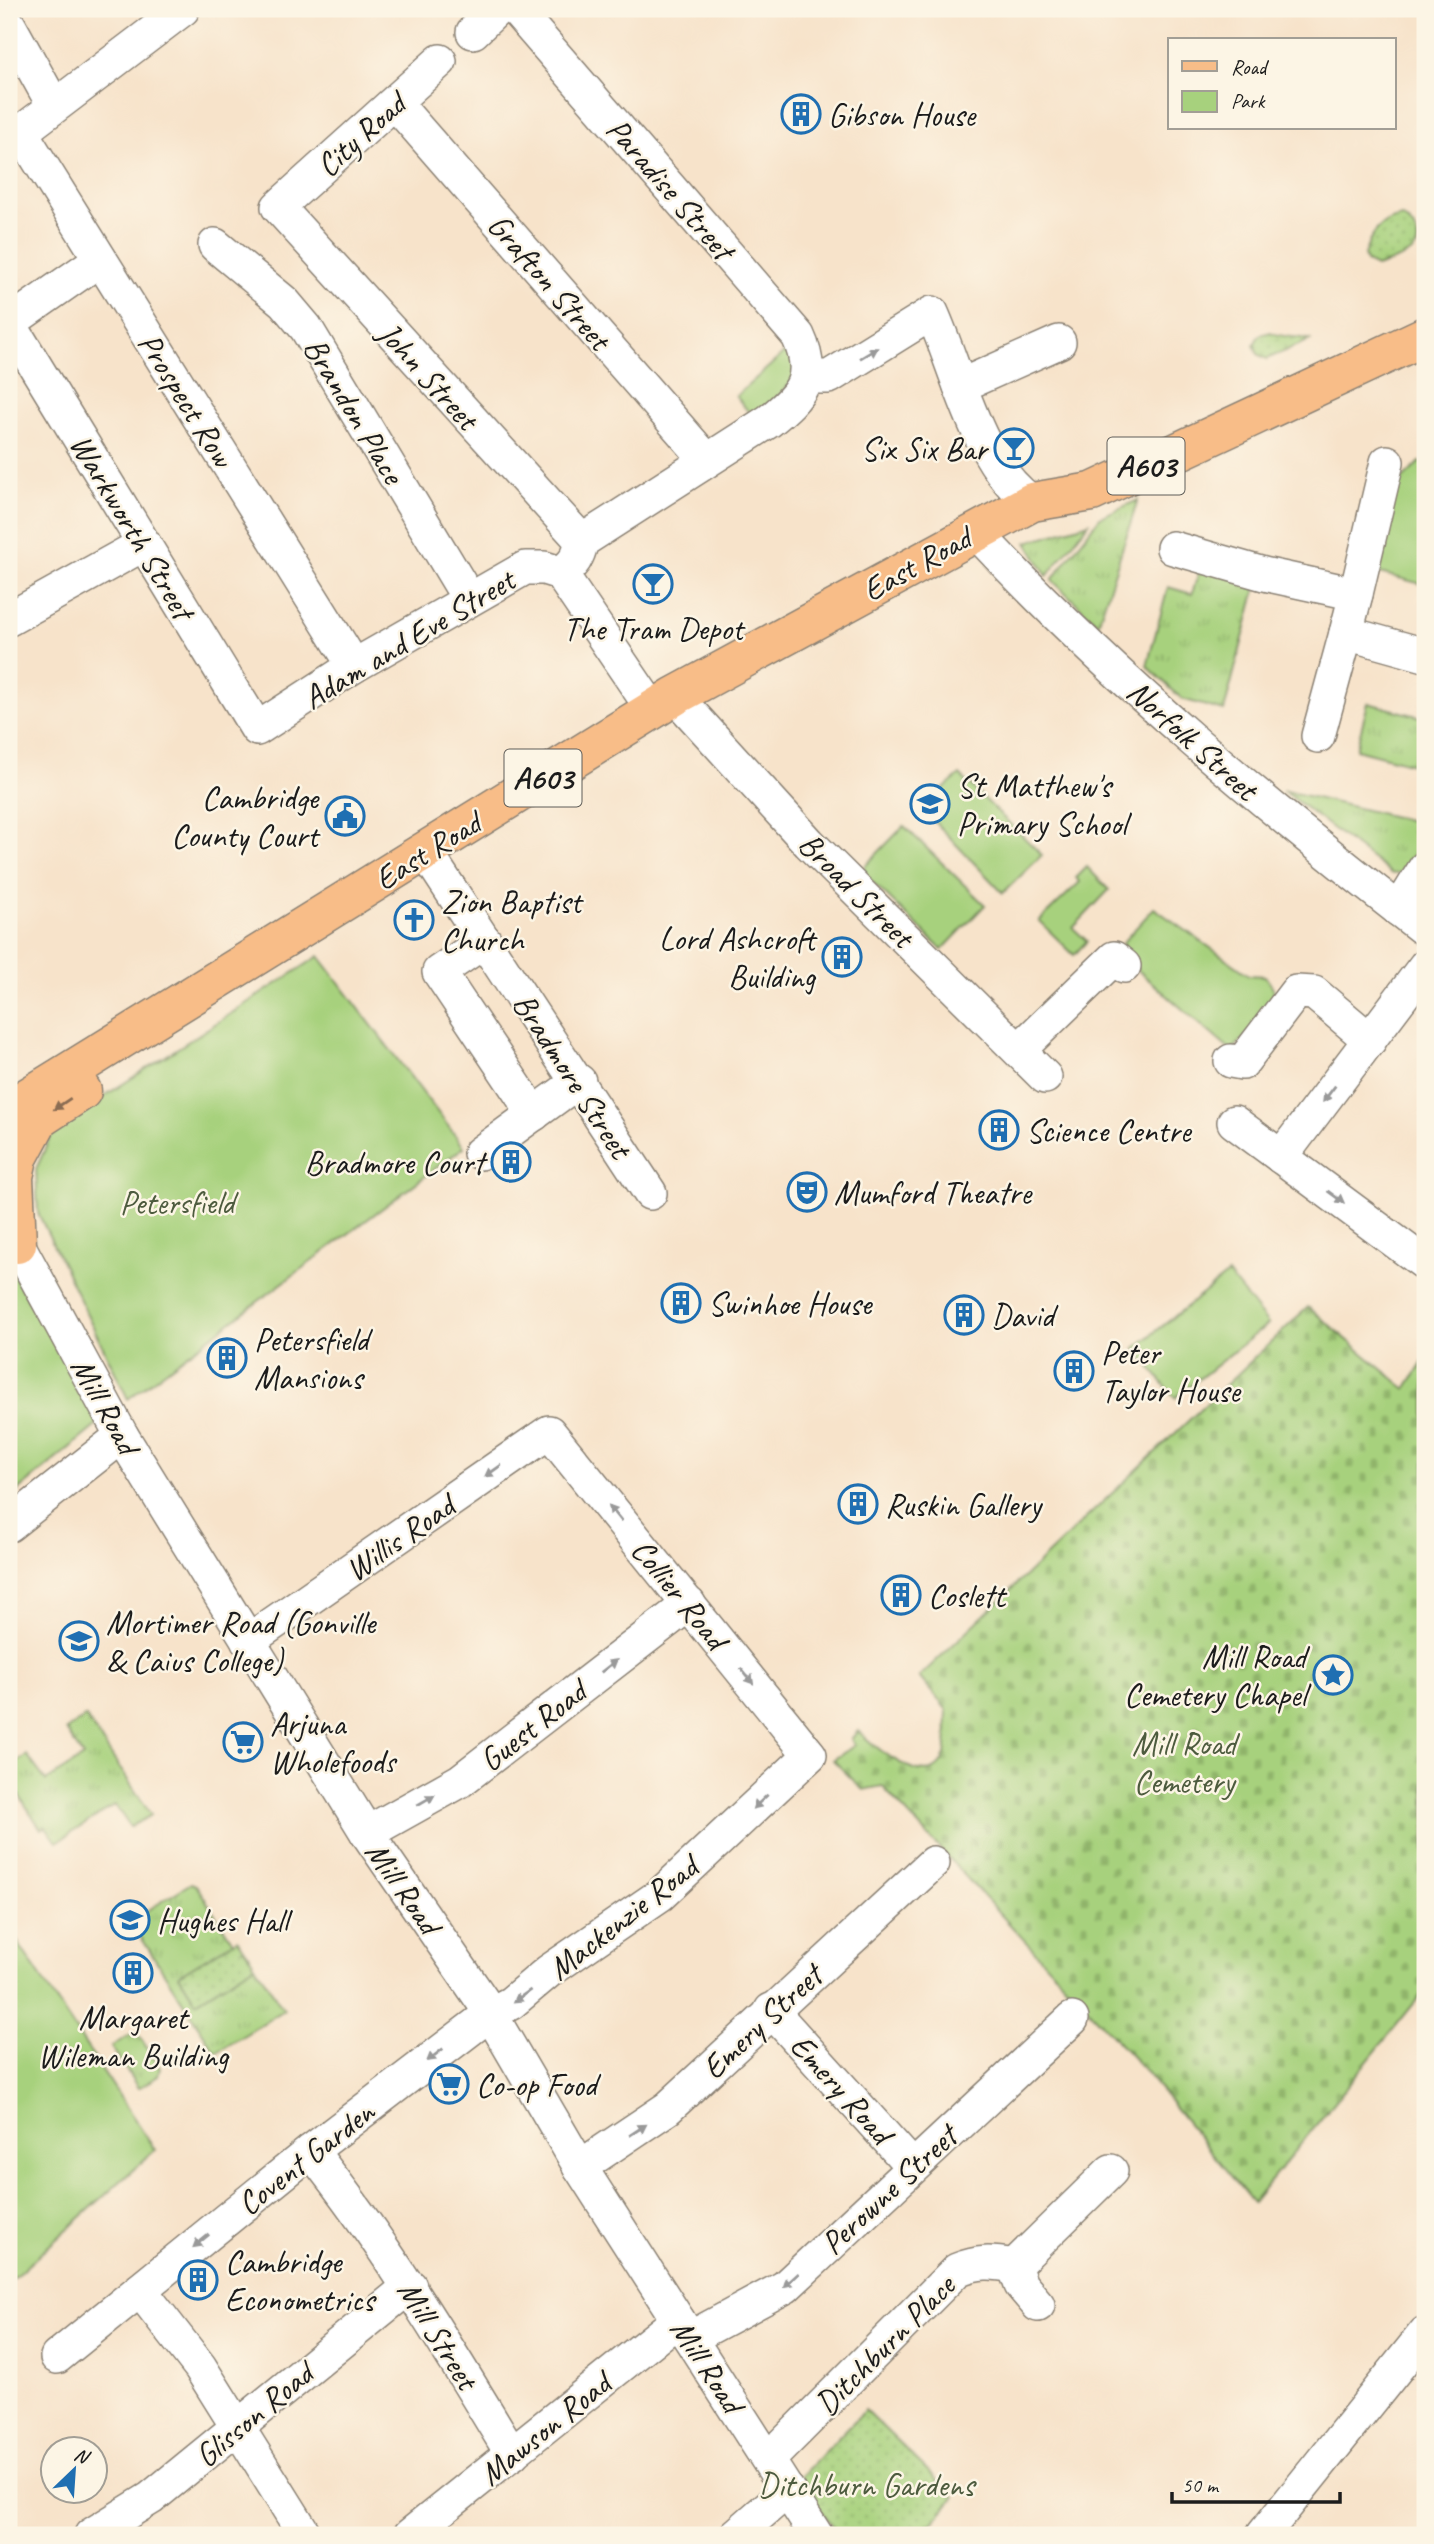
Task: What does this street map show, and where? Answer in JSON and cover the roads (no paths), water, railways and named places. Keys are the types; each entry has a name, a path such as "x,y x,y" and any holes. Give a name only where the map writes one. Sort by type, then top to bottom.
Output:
{"main road":[{"name":"East Road","path":"9,1109 25,1086 189,999 664,703 975,531 1034,502 1083,470 1425,311"},
{"name":"East Road","path":"1034,502 1092,492 1425,336"},
{"path":"13,1236 14,1177 18,1158 39,1119 142,1050 189,999"}],"street":[{"path":"9,25 54,106 183,9"},
{"path":"473,32 497,9"},
{"name":"Paradise Street","path":"515,9 798,336 807,356 807,377"},
{"name":"City Road","path":"278,207 440,61"},
{"name":"Grafton Street","path":"395,103 706,459"},
{"name":"Prospect Row","path":"54,106 21,132 354,666"},
{"name":"John Street","path":"278,207 572,531"},
{"name":"Brandon Place","path":"215,245 284,302 306,328 469,599"},
{"name":"Warkworth Street","path":"99,260 9,323 257,729"},
{"path":"807,377 829,377 932,313 990,454 1011,486 1034,502"},
{"path":"960,386 1059,342"},
{"name":"Adam and Eve Street","path":"257,729 354,666 525,568 544,568 560,573 577,558 572,531 706,459 773,418 795,399 807,377"},
{"path":"1318,736 1356,594 1387,462"},
{"name":"Norfolk Street","path":"975,531 1018,578 1207,754 1290,825 1425,930"},
{"path":"9,619 144,544"},
{"path":"1173,548 1264,574 1356,594"},
{"name":"Broad Street","path":"560,573 664,703 1020,1049 1045,1077"},
{"path":"1346,633 1425,655"},
{"name":"Bradmore Street","path":"425,851 579,1081 650,1194"},
{"path":"1399,910 1425,868"},
{"path":"485,941 439,972 534,1114"},
{"path":"1020,1049 1114,958 1124,966"},
{"path":"1281,1157 1425,966"},
{"path":"1231,1061 1242,1063 1296,992 1314,993 1370,1040"},
{"path":"480,1153 579,1081"},
{"path":"1234,1122 1425,1261"},
{"name":"Mill Road","path":"13,1236 122,1436 248,1641 367,1833 489,2014 580,2167 816,2535"},
{"name":"Collier Road","path":"549,1432 810,1755"},
{"name":"Willis Road","path":"248,1641 549,1432"},
{"path":"9,1525 122,1436"},
{"name":"Guest Road","path":"367,1833 460,1781 690,1604"},
{"name":"Mackenzie Road","path":"489,2014 511,2003 549,1971 660,1895 810,1755"},
{"name":"Emery Street","path":"580,2167 668,2108 933,1863"},
{"name":"Emery Road","path":"771,2010 912,2166"},
{"name":"Covent Garden","path":"57,2357 311,2151 489,2014"},
{"name":"Perowne Street","path":"684,2329 785,2287 1072,2020"},
{"name":"Mill Street","path":"311,2151 361,2214 410,2286 512,2454"},
{"path":"1038,2305 1021,2285 1014,2266 1111,2171"},
{"name":"Ditchburn Place","path":"769,2459 957,2270 974,2263 990,2262 1014,2266"},
{"name":"Glisson Road","path":"91,2535 151,2498 410,2286"},
{"path":"140,2290 200,2367 305,2535"},
{"name":"Mawson Road","path":"410,2535 512,2454 684,2329"},
{"path":"1263,2535 1425,2333"},
{"path":"736,2535 788,2490"}],"place":[{"name":"Gibson House","path":"801,114"},
{"name":"Six Six Bar","path":"1014,448"},
{"name":"The Tram Depot","path":"653,584"},
{"name":"St Matthew's Primary School","path":"930,804"},
{"name":"Cambridge County Court","path":"345,816"},
{"name":"Zion Baptist Church","path":"414,920"},
{"name":"Lord Ashcroft Building","path":"842,957"},
{"name":"Science Centre","path":"999,1130"},
{"name":"Bradmore Court","path":"511,1162"},
{"name":"Mumford Theatre","path":"807,1192"},
{"name":"Swinhoe House","path":"681,1303"},
{"name":"David","path":"964,1315"},
{"name":"Petersfield Mansions","path":"227,1358"},
{"name":"Peter Taylor House","path":"1074,1371"},
{"name":"Ruskin Gallery","path":"858,1504"},
{"name":"Coslett","path":"901,1595"},
{"name":"Mortimer Road (Gonville & Caius College)","path":"79,1641"},
{"name":"Mill Road Cemetery Chapel","path":"1333,1675"},
{"name":"Arjuna Wholefoods","path":"243,1742"},
{"name":"Hughes Hall","path":"130,1920"},
{"name":"Margaret Wileman Building","path":"133,1973"},
{"name":"Co-op Food","path":"449,2084"},
{"name":"Cambridge Econometrics","path":"198,2280"}],"park label":[{"name":"Petersfield","path":"177,1202"},
{"name":"Mill Road Cemetery","path":"1184,1762"},
{"name":"Ditchburn Gardens","path":"866,2484"}]}
